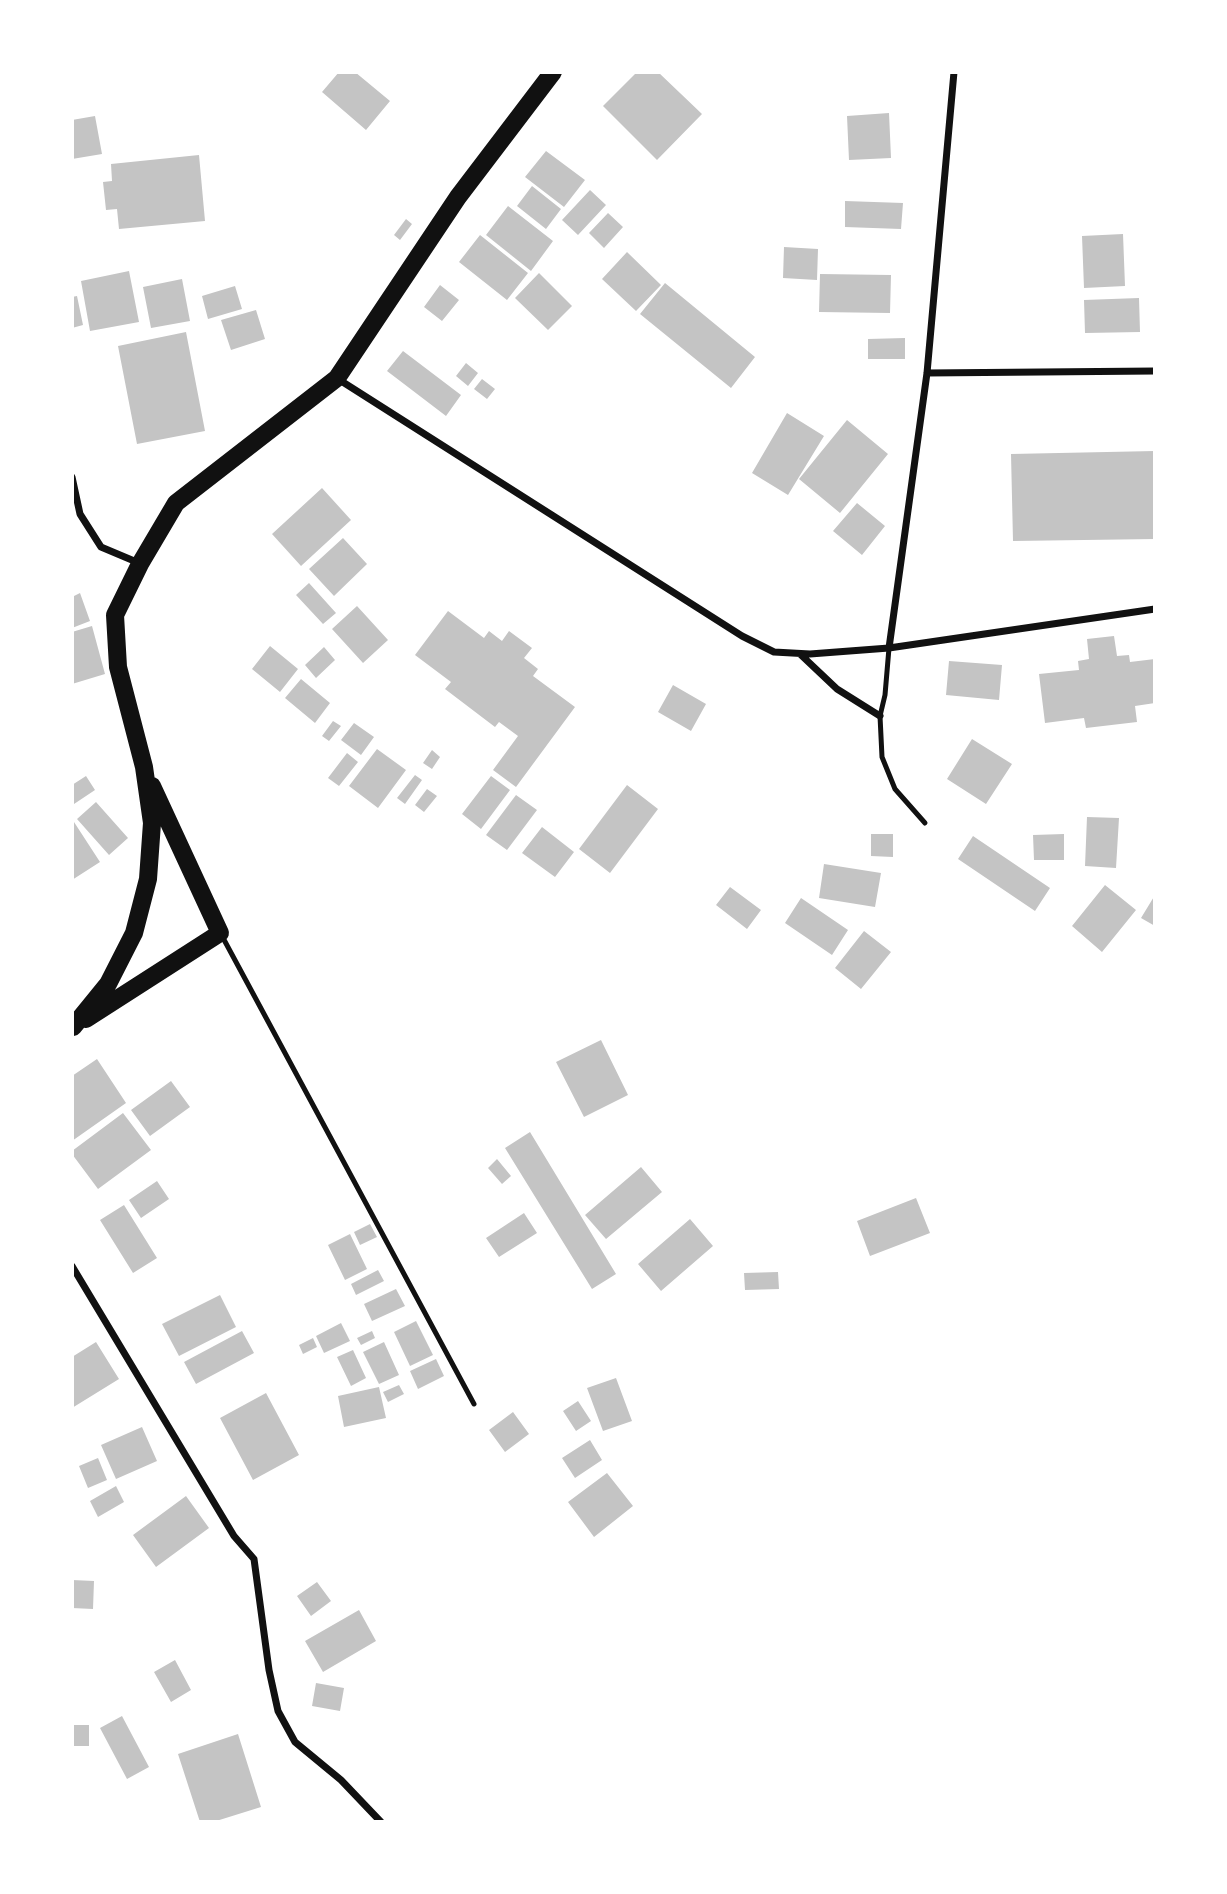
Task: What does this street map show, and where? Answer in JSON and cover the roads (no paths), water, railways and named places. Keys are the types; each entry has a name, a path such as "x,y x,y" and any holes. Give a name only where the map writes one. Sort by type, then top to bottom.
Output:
{"main road":[{"path":"72,1028 108,984 134,933 148,879 152,823 144,767 118,667 115,615 140,564 176,503 337,378 458,197 554,72"},
{"path":"72,1028 220,933 144,767"}],"street":[{"path":"889,648 927,373 954,72"},
{"path":"927,373 1155,371"},
{"path":"337,378 742,636 775,652 800,654 889,648 1155,609"},
{"path":"72,477 80,514 101,547 140,564"},
{"path":"800,654 837,689 880,716"},
{"path":"72,1266 234,1536 254,1559 269,1670 278,1711 295,1742 341,1780 381,1822"}],"lane":[{"path":"889,648 885,695 880,716 882,757 895,789 925,823"},
{"path":"220,933 474,1404"}]}
